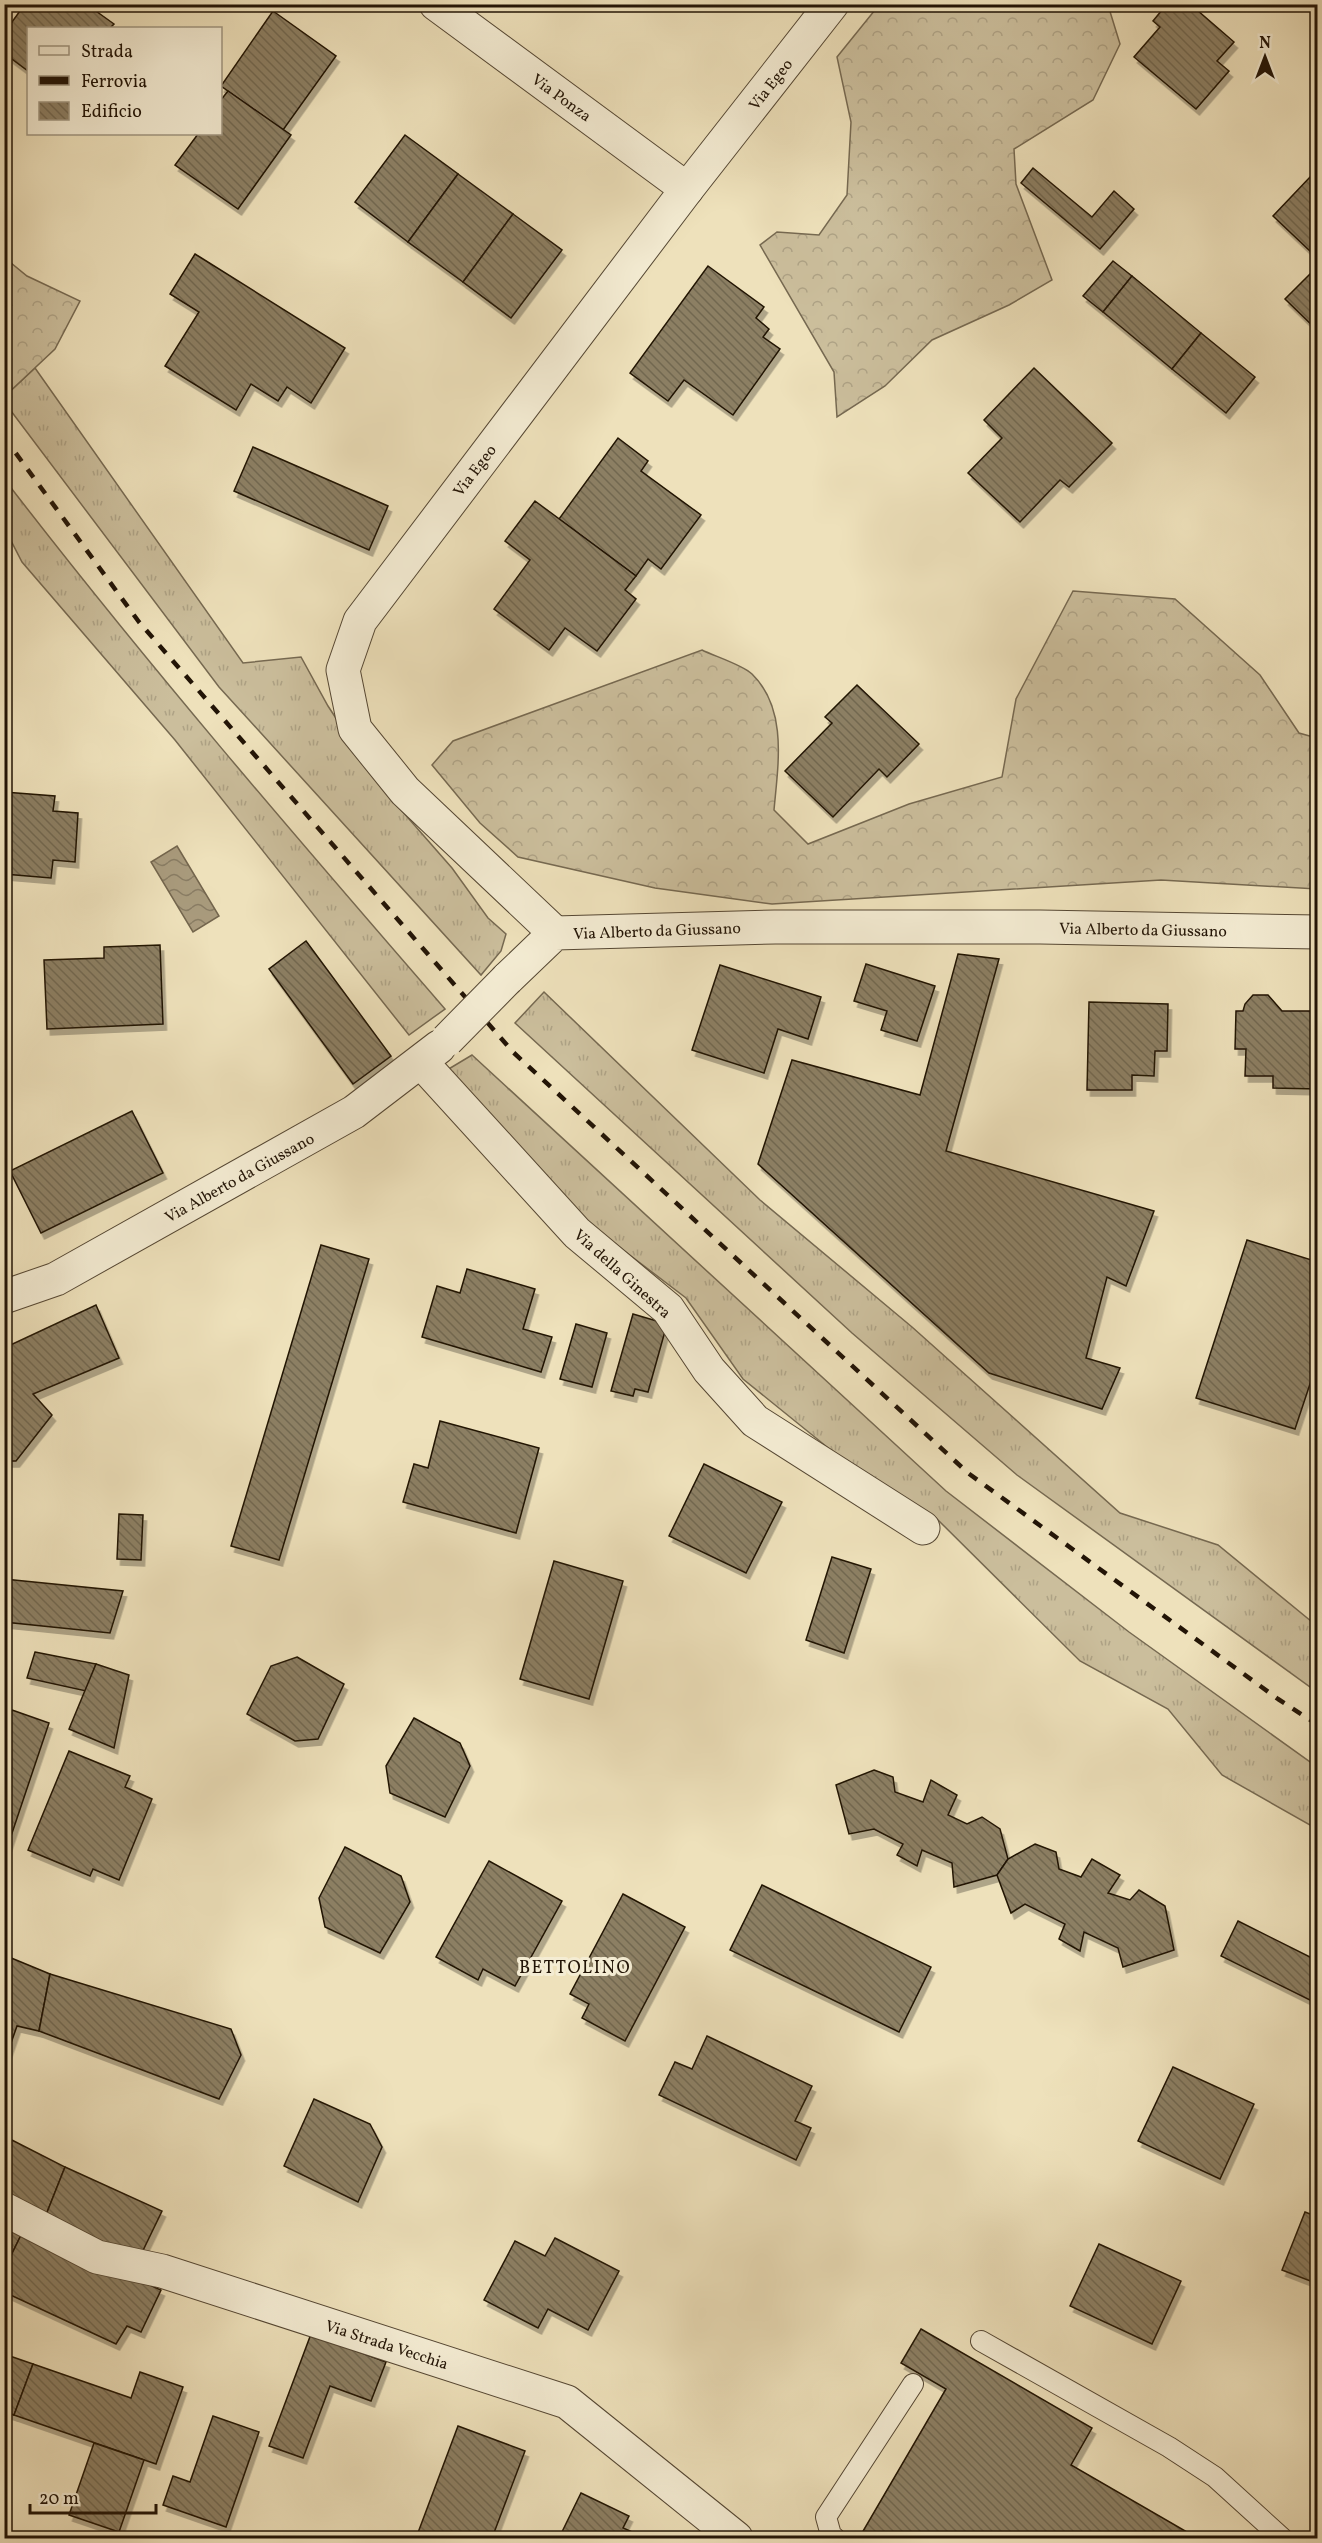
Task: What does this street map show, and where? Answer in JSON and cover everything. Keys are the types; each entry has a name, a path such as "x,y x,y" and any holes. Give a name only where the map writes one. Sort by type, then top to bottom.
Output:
{"street":[{"name":"Via Ponza","path":"436,4 687,189"},
{"name":"Via Egeo","path":"555,933 405,791 355,729 343,670 360,621 687,189 832,4"},
{"name":"Via Alberto da Giussano","path":"4,1297 56,1279 242,1177 354,1112 422,1062 447,1040 555,933 775,927 1040,927 1317,932"},
{"name":"Via della Ginestra","path":"422,1062 577,1233 668,1310 709,1370 755,1421 924,1528"},
{"name":"Via Strada Vecchia","path":"4,2210 97,2257 162,2271 567,2402 736,2538"}],"lane":[{"path":"981,2341 1169,2447 1215,2477 1282,2538"},
{"path":"835,2538 831,2535 826,2517 913,2384"}],"green space":[{"path":"879,5 1108,5 1120,44 1093,100 1014,149 1016,184 1052,280 1009,305 932,340 885,386 837,417 834,372 760,245 777,232 819,235 847,195 851,122 837,57"},
{"path":"5,258 27,276 80,301 55,349 5,396"},
{"path":"35,368 243,663 301,657 328,706 381,787 452,868 488,918 506,934 501,951 481,975 219,687 5,403 5,396"},
{"path":"5,480 166,682 445,1009 409,1035 175,740 22,562 5,529"},
{"path":"1073,591 1175,599 1260,675 1299,733 1317,738 1317,889 1161,880 772,904 655,888 518,857 480,823 432,765 453,741 702,650 748,671 763,688 771,704 778,738 774,810 808,844 909,804 1002,777 1016,699"},
{"path":"544,992 760,1200 912,1327 1120,1513 1218,1545 1317,1626 1317,1692 1017,1475 852,1333 515,1023"},
{"path":"472,1055 946,1491 1129,1632 1317,1767 1317,1829 1222,1775 1168,1709 1080,1661 935,1517 832,1451 743,1379 686,1298 589,1224 447,1070"}],"water":[{"path":"177,846 219,916 193,932 151,862"}],"building":[{"path":"25,4 86,4 114,24 111,27 27,27 27,70 4,53 4,33"},
{"path":"1167,4 1190,4 1234,42 1217,61 1229,71 1196,109 1134,57 1160,27 1153,21"},
{"path":"273,11 336,56 283,130 222,85"},
{"path":"1318,29 1318,43 1311,37"},
{"path":"228,91 291,135 238,209 175,165 197,135 222,135 222,98"},
{"path":"405,135 458,174 408,242 355,202"},
{"path":"1033,168 1092,217 1114,191 1134,209 1100,249 1021,183"},
{"path":"1318,169 1318,182 1311,176"},
{"path":"458,174 513,214 463,282 408,242"},
{"path":"1311,176 1318,182 1318,245 1311,252 1273,216"},
{"path":"513,214 562,250 511,318 463,282"},
{"path":"195,254 345,348 311,403 287,387 278,401 251,384 236,410 165,366 199,312 170,294"},
{"path":"1113,261 1132,276 1103,312 1083,296"},
{"path":"708,266 764,307 756,318 769,329 763,337 780,349 733,415 684,380 668,401 630,373"},
{"path":"1318,266 1318,331 1285,299"},
{"path":"1132,276 1201,333 1172,369 1103,312"},
{"path":"1201,333 1255,377 1226,413 1172,369"},
{"path":"1034,368 1112,443 1069,487 1060,480 1020,522 968,473 1002,438 984,420"},
{"path":"618,438 648,461 641,471 701,515 661,569 648,559 636,576 559,519"},
{"path":"253,447 388,506 369,550 234,491"},
{"path":"535,501 636,576 625,590 636,599 597,651 565,628 549,650 494,609 530,560 505,541"},
{"path":"857,685 919,744 887,777 879,769 833,817 785,771 832,723 825,717"},
{"path":"4,792 55,796 53,811 78,813 75,862 53,860 51,878 4,874"},
{"path":"306,941 391,1056 353,1084 269,969"},
{"path":"160,945 163,1024 47,1029 44,960 104,958 104,947"},
{"path":"958,954 999,959 946,1151 1154,1211 1126,1286 1107,1277 1086,1358 1120,1368 1102,1409 989,1373 758,1164 792,1060 920,1095"},
{"path":"866,964 935,986 917,1041 881,1030 887,1011 854,1001"},
{"path":"720,965 821,997 808,1039 778,1029 764,1073 692,1050"},
{"path":"1253,995 1268,995 1282,1011 1313,1011 1312,1041 1318,1041 1318,1089 1273,1088 1273,1076 1245,1076 1246,1049 1235,1049 1236,1011 1243,1011 1245,1004"},
{"path":"1089,1002 1168,1004 1167,1051 1155,1051 1154,1076 1132,1075 1132,1090 1087,1090"},
{"path":"132,1111 163,1173 41,1233 10,1171"},
{"path":"1247,1240 1318,1262 1318,1360 1295,1429 1196,1398"},
{"path":"321,1245 369,1259 279,1560 231,1546"},
{"path":"467,1269 535,1289 523,1329 552,1337 541,1372 422,1337 437,1286 460,1293"},
{"path":"96,1305 119,1358 33,1394 52,1415 16,1461 4,1461 4,1348"},
{"path":"633,1314 667,1324 648,1392 635,1389 633,1396 611,1391"},
{"path":"576,1324 607,1333 592,1387 560,1379"},
{"path":"440,1421 539,1448 516,1533 403,1502 414,1464 428,1468"},
{"path":"704,1464 782,1502 746,1573 669,1536"},
{"path":"119,1514 143,1515 141,1560 117,1559"},
{"path":"832,1557 871,1569 844,1653 806,1640"},
{"path":"554,1561 623,1581 589,1699 520,1679"},
{"path":"4,1579 123,1591 110,1633 4,1622"},
{"path":"35,1652 96,1664 86,1691 27,1678"},
{"path":"297,1657 344,1684 318,1739 295,1741 247,1714 271,1666"},
{"path":"96,1664 129,1675 114,1748 69,1729"},
{"path":"12,1710 49,1723 8,1845 4,1844 4,1724 7,1724"},
{"path":"414,1718 460,1743 470,1766 445,1817 390,1793 386,1766"},
{"path":"69,1751 130,1776 125,1787 152,1799 119,1880 93,1869 90,1876 28,1850"},
{"path":"874,1770 893,1777 895,1792 923,1802 931,1780 957,1795 948,1815 967,1824 982,1817 1000,1829 1008,1859 997,1875 954,1887 952,1863 922,1850 917,1866 897,1855 903,1844 874,1829 849,1834 836,1785"},
{"path":"1035,1844 1056,1852 1059,1869 1081,1877 1092,1859 1120,1875 1108,1893 1130,1900 1139,1890 1165,1906 1174,1950 1123,1967 1118,1948 1084,1932 1080,1951 1059,1939 1065,1924 1025,1904 1011,1913 997,1875 1008,1859"},
{"path":"345,1847 401,1876 410,1902 380,1953 325,1927 319,1898"},
{"path":"489,1861 562,1901 515,1986 483,1969 478,1980 436,1957"},
{"path":"762,1885 931,1967 899,2032 730,1950"},
{"path":"623,1894 685,1927 625,2041 582,2018 589,2004 570,1994"},
{"path":"1238,1921 1318,1961 1318,2004 1221,1956"},
{"path":"4,1955 50,1974 39,2031 17,2026 4,2063"},
{"path":"50,1974 231,2029 241,2055 219,2099 39,2031"},
{"path":"707,2036 812,2086 795,2121 811,2128 796,2160 659,2095 675,2062 692,2069"},
{"path":"1173,2067 1254,2104 1220,2179 1138,2141"},
{"path":"314,2099 370,2124 382,2147 358,2202 284,2166"},
{"path":"4,2136 65,2167 44,2220 4,2199"},
{"path":"65,2167 162,2211 135,2267 44,2220"},
{"path":"1305,2212 1318,2217 1318,2284 1282,2270"},
{"path":"4,2219 24,2229 4,2270"},
{"path":"24,2229 161,2290 141,2332 127,2326 116,2344 4,2292 4,2270"},
{"path":"555,2238 619,2271 588,2330 548,2309 538,2328 484,2300 515,2241 545,2256"},
{"path":"1099,2244 1181,2281 1152,2344 1070,2306"},
{"path":"921,2329 1092,2428 1071,2465 1187,2532 1183,2538 859,2538 946,2389 901,2363"},
{"path":"311,2334 386,2362 371,2401 330,2386 303,2458 269,2446"},
{"path":"4,2354 33,2364 14,2415 4,2412"},
{"path":"33,2364 131,2398 140,2372 183,2387 156,2464 14,2415"},
{"path":"213,2416 259,2432 226,2527 163,2505 173,2476 190,2482"},
{"path":"458,2426 525,2451 492,2538 416,2538"},
{"path":"94,2443 144,2460 119,2532 69,2515"},
{"path":"581,2493 629,2516 623,2528 646,2538 559,2538"}],"railway":[{"path":"4,437 139,622 513,1052 968,1473 1278,1699 1318,1725"}],"district":[{"name":"BETTOLINO","path":"575,1967"}]}
